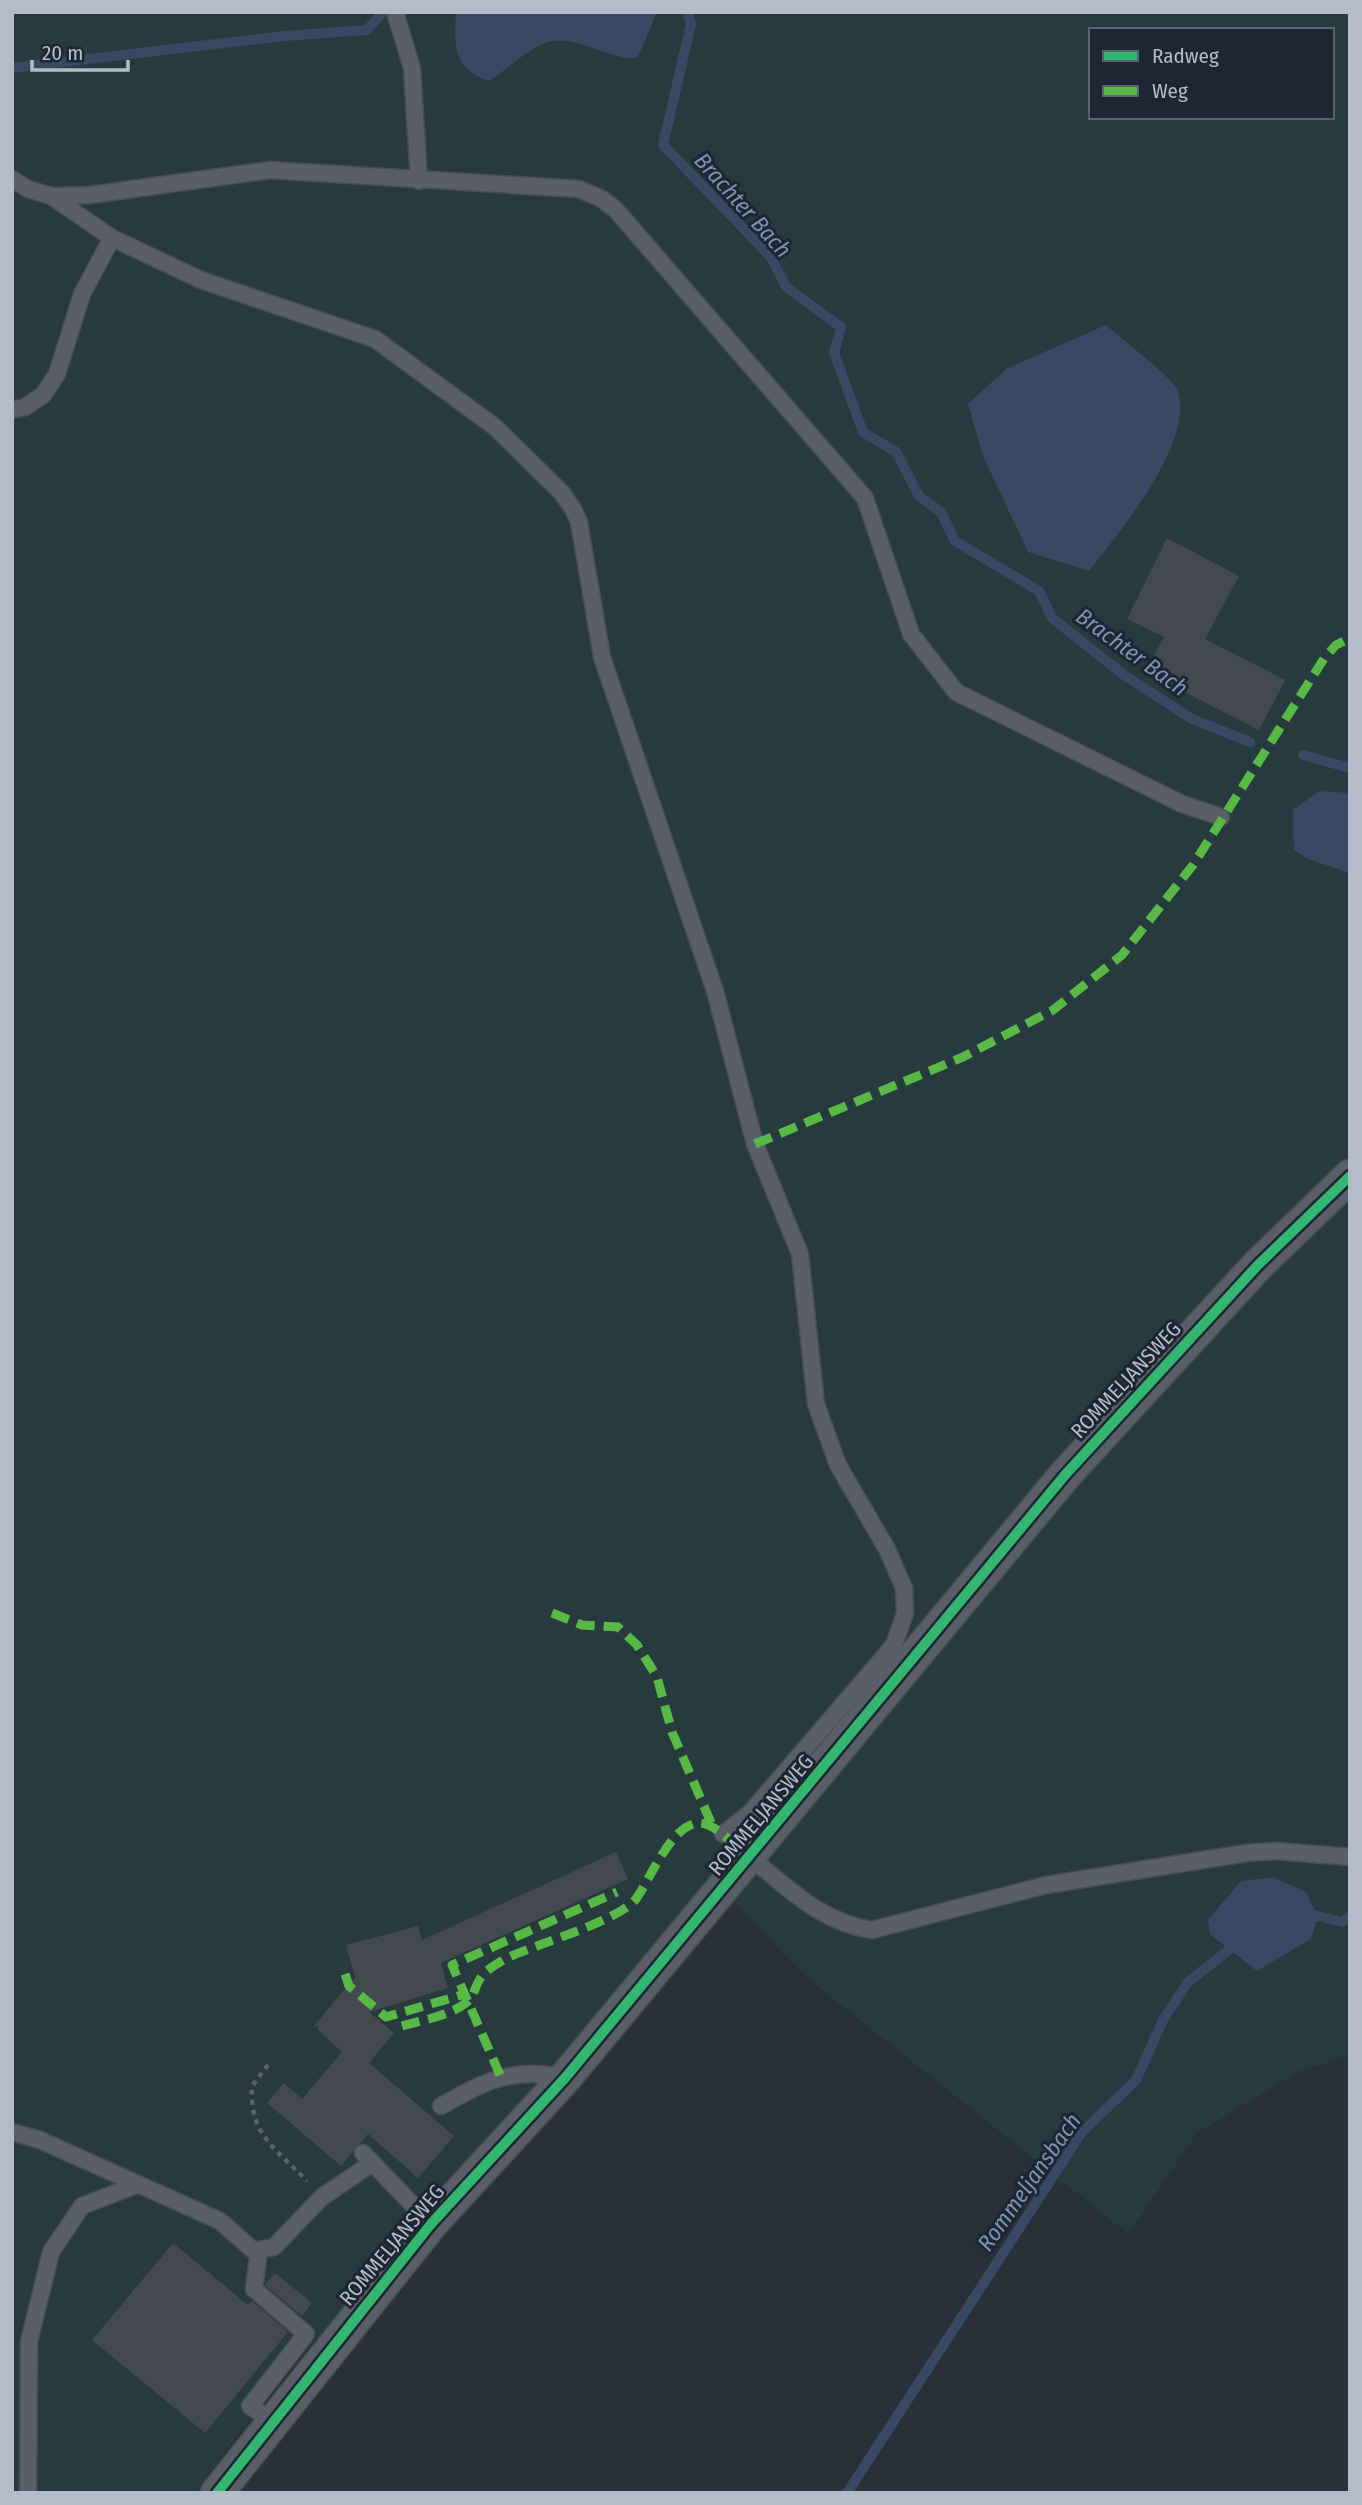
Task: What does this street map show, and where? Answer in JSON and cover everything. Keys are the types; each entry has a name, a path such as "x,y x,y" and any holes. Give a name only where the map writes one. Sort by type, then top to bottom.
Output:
{"street":[{"name":"ROMMELJANSWEG","path":"218,2493 431,2224 565,2078 751,1858 1065,1475 1258,1265 1350,1175"}],"lane":[{"path":"395,12 412,68 419,181"},
{"path":"12,179 28,189 51,195 90,195 270,170 579,189 603,198 865,498 911,634 956,692 1182,804 1221,817"},
{"path":"51,195 112,238 201,280 375,339 495,427 562,493 579,522 602,657 715,990 755,1144 800,1254 807,1298 816,1404 838,1465 887,1549 904,1588 905,1613 894,1645 750,1812 723,1834"},
{"path":"12,410 25,407 43,395 57,374 82,294 112,238"},
{"path":"751,1858 813,1909 848,1926 872,1930 1046,1885 1247,1853 1276,1851 1350,1857"},
{"path":"441,2106 500,2076 549,2075 565,2078"},
{"path":"12,2132 40,2140 220,2221 254,2251 274,2247 322,2197 367,2158 431,2224"},
{"path":"28,2493 20,2435 29,2343 51,2252 82,2206 136,2185"},
{"path":"259,2250 254,2289 306,2334 250,2406 274,2422"}],"path":[{"path":"268,2066 252,2086 254,2119 275,2152 322,2197"}],"green space":[{"path":"12,12 1350,12 1350,2056 1300,2071 1197,2133 1128,2234 806,1977 715,1883 558,2063 444,2187 247,2422 195,2493 12,2493"}],"water":[{"path":"456,12 657,12 638,57 617,56 580,44 555,41 529,52 489,81 468,70 458,55"},
{"path":"1106,325 1173,384 1177,389 1180,410 1176,434 1152,485 1089,571 1028,552 983,456 968,404 1006,369"},
{"path":"1319,791 1350,793 1350,873 1308,859 1294,850 1293,810"},
{"path":"1273,1877 1306,1892 1318,1916 1311,1939 1257,1971 1210,1934 1208,1920 1241,1881"}],"building":[{"path":"1167,538 1239,576 1205,639 1285,680 1259,730 1145,672 1164,637 1127,619"},
{"path":"616,1852 628,1879 441,1963 448,1988 369,2012 394,2033 369,2063 454,2136 418,2178 368,2134 341,2166 267,2103 284,2083 302,2099 342,2052 318,2030 318,2025 313,2027 355,1977 346,1945 418,1926 422,1940"},
{"path":"173,2243 248,2305 252,2301 288,2332 205,2433 92,2340"},
{"path":"275,2273 312,2303 302,2316 265,2285"}],"waterway":[{"name":"Brachter Bach","path":"12,68 284,36 367,30 383,12"},
{"name":"Brachter Bach","path":"688,12 691,24 663,145 770,256 786,287 841,327 834,353 863,432 896,452 919,496 941,512 955,541 1039,591 1052,618 1124,675 1192,719 1250,742"},
{"name":"Brachter Bach","path":"1303,755 1350,768"},
{"name":"Rommeljansbach","path":"1306,1918 1318,1916 1342,1922 1350,1916"},
{"name":"Rommeljansbach","path":"847,2493 1082,2132 1136,2080 1163,2020 1188,1982 1239,1942"}],"marked path":[{"path":"755,1144 963,1057 1053,1010 1122,955 1193,865 1325,657 1336,645 1350,638"},
{"path":"552,1613 582,1625 618,1627 637,1645 657,1677 672,1732 712,1825"},
{"path":"402,2026 460,2007 471,1997 484,1973 505,1959 594,1924 627,1907 636,1899 670,1842 689,1826 699,1823 712,1827 751,1858"},
{"path":"500,2075 452,1965 617,1892"},
{"path":"345,1974 349,1986 386,2017 465,1994"}],"cycle path":[{"path":"217,2493 431,2224 565,2078 1065,1475 1258,1265 1350,1176"}]}
